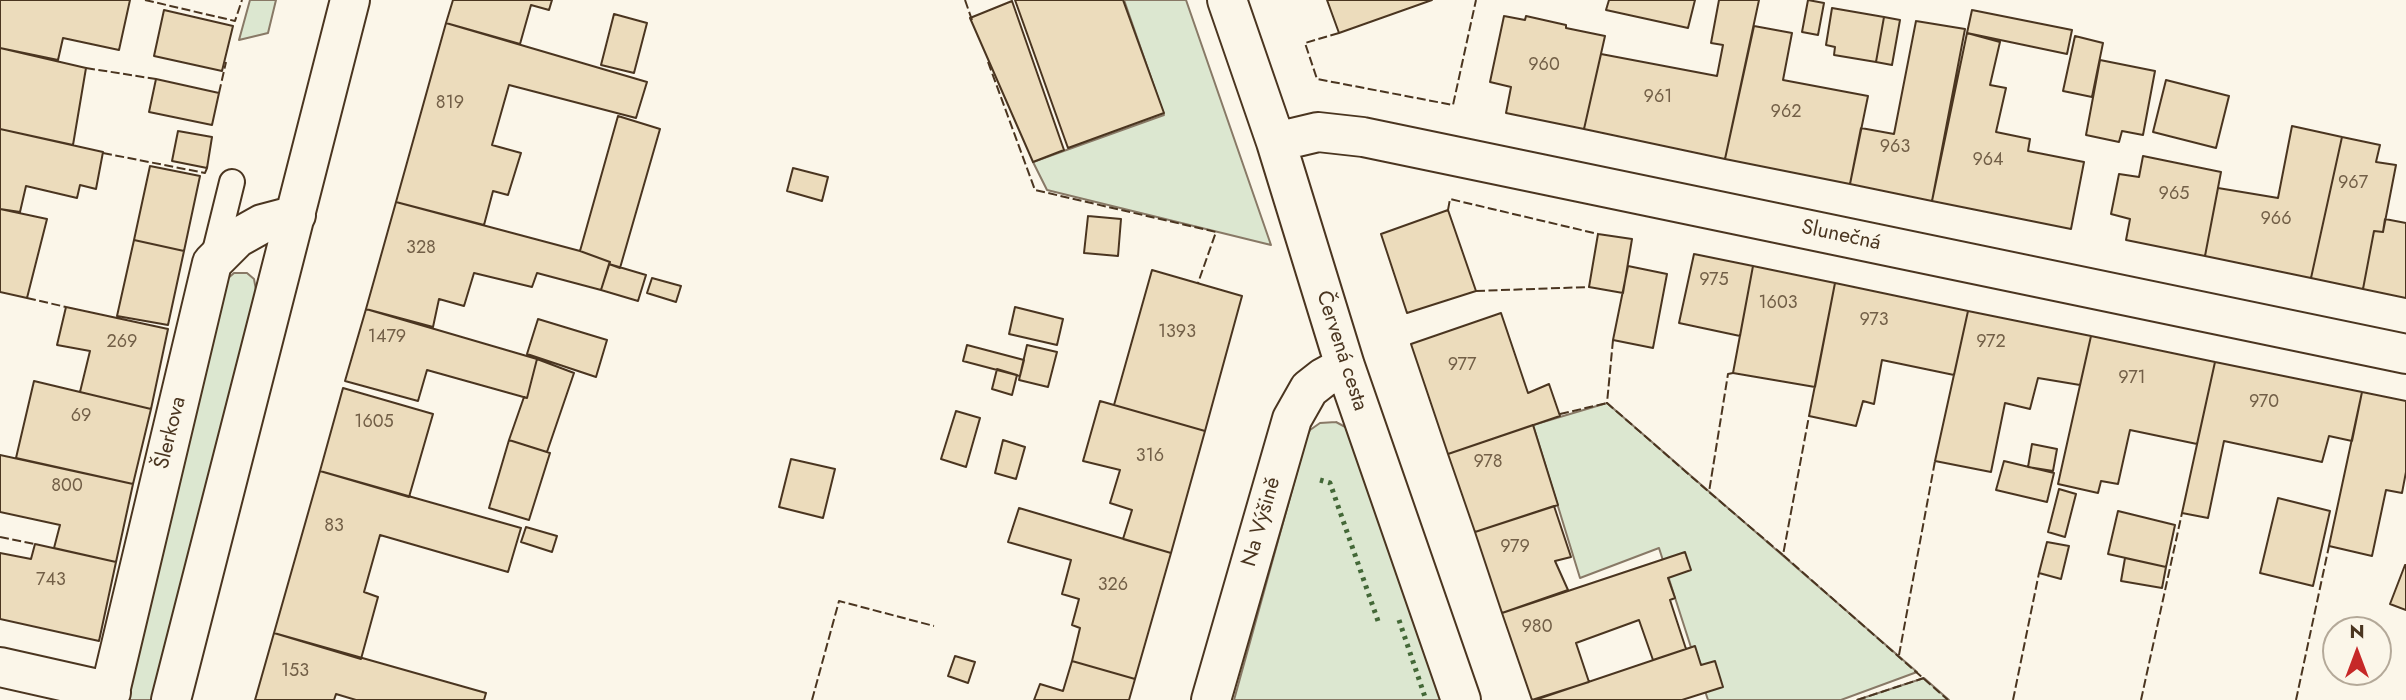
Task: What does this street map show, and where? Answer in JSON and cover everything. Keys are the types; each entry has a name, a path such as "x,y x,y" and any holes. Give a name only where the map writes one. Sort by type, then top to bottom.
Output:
{"street":[{"path":"171,700 350,0"},
{"name":"Červená cesta","path":"1227,0 1276,142 1345,366 1461,700"},
{"name":"Slunečná","path":"1276,142 1318,132 1363,137 2406,354"},
{"path":"212,264 237,238 262,224 296,215"},
{"name":"Šlerkova","path":"110,696 212,264"},
{"name":"Na Výšině","path":"1211,700 1292,419 1309,389 1345,366"},
{"path":"0,667 110,696"}],"lane":[{"path":"212,264 232,182"}],"green space":[{"path":"250,0 276,0 268,33 239,40"},
{"path":"1124,0 1186,0 1271,245 1047,190 1033,162 1164,115"},
{"path":"234,273 247,273 254,279 256,290 156,700 125,700 226,280"},
{"path":"1607,403 1917,672 1841,700 1708,700 1659,548 1580,578 1533,425"},
{"path":"1336,422 1349,429 1442,700 1234,700 1307,436 1310,430 1320,423"},
{"path":"1924,678 1949,700 1857,700"}],"building":[{"path":"0,0 130,0 119,50 63,38 58,60 0,48"},
{"path":"453,0 552,0 549,10 531,5 520,44 446,23"},
{"path":"1015,0 1123,0 1164,113 1068,148"},
{"path":"1327,0 1432,0 1339,33"},
{"path":"1609,0 1695,0 1688,28 1606,10"},
{"path":"1719,0 1759,0 1725,159 1584,129 1601,54 1717,76 1723,45 1711,43"},
{"path":"1808,0 1824,3 1818,35 1802,32"},
{"path":"1012,1 1064,150 1033,162 970,18"},
{"path":"1832,8 1884,17 1876,62 1834,55 1835,47 1826,45"},
{"path":"164,10 233,26 222,71 154,56"},
{"path":"1972,10 2072,30 2067,54 1967,33"},
{"path":"614,14 647,23 634,73 601,65"},
{"path":"1504,16 1525,20 1526,16 1605,36 1584,129 1506,113 1511,87 1490,82"},
{"path":"1884,17 1900,20 1892,65 1876,62"},
{"path":"1916,21 1965,29 1932,201 1850,184 1861,128 1894,134"},
{"path":"446,23 647,82 636,118 509,85 492,145 521,153 508,195 493,191 484,225 396,202"},
{"path":"1754,26 1792,33 1783,80 1868,96 1850,184 1725,159"},
{"path":"1967,33 2000,42 1990,85 2006,88 1996,132 2030,139 2028,151 2084,162 2071,229 1932,201"},
{"path":"2075,36 2103,43 2092,97 2063,91"},
{"path":"0,48 86,68 73,145 0,129"},
{"path":"2100,60 2155,71 2143,135 2122,131 2119,142 2086,135"},
{"path":"156,79 219,93 212,125 149,112"},
{"path":"2166,80 2229,96 2216,148 2153,132"},
{"path":"618,116 660,129 620,268 580,251"},
{"path":"2292,126 2342,137 2311,278 2205,256 2218,188 2278,198"},
{"path":"0,129 103,152 96,189 80,185 77,198 26,186 20,212 0,209"},
{"path":"178,131 212,137 207,168 172,161"},
{"path":"2342,137 2380,145 2376,162 2396,165 2383,232 2374,231 2363,289 2311,278"},
{"path":"2143,156 2221,172 2205,256 2126,240 2130,219 2111,214 2119,174 2139,177"},
{"path":"150,166 200,176 184,251 134,240"},
{"path":"793,168 828,177 822,201 787,191"},
{"path":"396,202 580,251 610,262 601,290 537,273 532,287 474,273 464,306 439,299 433,327 366,309"},
{"path":"0,209 47,219 27,298 0,292"},
{"path":"1448,210 1476,291 1407,313 1381,234"},
{"path":"1088,216 1121,219 1118,256 1084,253"},
{"path":"2385,219 2406,223 2406,298 2363,289 2374,231 2383,232"},
{"path":"1598,234 1632,239 1623,293 1589,287"},
{"path":"134,240 184,251 168,325 117,316"},
{"path":"1694,254 1753,266 1740,336 1679,323"},
{"path":"609,264 646,275 638,301 601,290"},
{"path":"1628,266 1667,274 1653,348 1613,340"},
{"path":"1753,266 1835,283 1815,387 1733,373"},
{"path":"1152,270 1242,296 1205,431 1114,405"},
{"path":"652,278 681,286 676,302 647,293"},
{"path":"1835,283 1968,311 1954,375 1882,360 1874,404 1863,401 1856,426 1809,416"},
{"path":"66,307 168,329 151,409 80,392 90,351 57,345"},
{"path":"1015,307 1063,319 1057,345 1009,334"},
{"path":"366,309 537,359 527,398 427,370 418,401 345,381"},
{"path":"1968,311 2091,336 2080,385 2038,378 2030,409 2005,403 1991,472 1935,461"},
{"path":"1501,313 1528,393 1549,384 1560,416 1448,454 1411,344"},
{"path":"538,319 607,340 596,377 527,354"},
{"path":"2091,336 2215,362 2197,444 2130,430 2118,484 2101,481 2098,493 2058,484"},
{"path":"967,345 1024,360 1020,376 963,361"},
{"path":"1027,345 1057,352 1048,387 1019,380"},
{"path":"537,359 574,373 547,452 509,440 524,397 527,398"},
{"path":"2215,362 2362,392 2352,441 2329,436 2322,462 2224,441 2208,518 2182,513"},
{"path":"997,369 1017,375 1012,395 992,389"},
{"path":"34,381 151,409 133,484 16,458"},
{"path":"343,388 433,414 409,497 320,471"},
{"path":"2362,392 2406,401 2406,472 2402,493 2386,490 2372,556 2329,546"},
{"path":"1100,401 1205,431 1171,553 1123,539 1132,510 1110,503 1120,470 1083,461"},
{"path":"956,411 980,418 966,467 941,459"},
{"path":"1533,425 1558,505 1475,532 1448,454"},
{"path":"509,440 550,453 529,520 489,508"},
{"path":"1003,440 1025,447 1016,479 995,473"},
{"path":"2032,444 2057,449 2053,471 2028,467"},
{"path":"0,455 133,484 116,562 54,548 60,525 0,512"},
{"path":"791,459 835,469 823,518 779,507"},
{"path":"2004,461 2054,473 2047,502 1996,490"},
{"path":"320,471 521,528 508,572 380,535 364,592 378,597 361,659 274,633"},
{"path":"2059,489 2076,494 2065,537 2048,532"},
{"path":"2278,498 2330,511 2313,586 2260,573"},
{"path":"1554,506 1571,557 1555,561 1568,590 1502,613 1475,532"},
{"path":"1019,508 1171,553 1135,679 1072,661 1080,628 1072,625 1079,599 1062,594 1071,560 1008,542"},
{"path":"2118,511 2175,525 2166,567 2108,554"},
{"path":"526,527 557,536 552,552 521,542"},
{"path":"2047,542 2069,546 2061,579 2039,573"},
{"path":"35,544 116,562 99,641 0,619 0,553 31,559"},
{"path":"1685,552 1691,570 1668,578 1675,598 1670,600 1686,649 1653,660 1639,620 1576,643 1589,682 1532,700 1502,613"},
{"path":"2125,558 2166,567 2162,588 2121,581"},
{"path":"2406,565 2406,610 2390,604"},
{"path":"274,633 486,693 484,700 356,700 336,694 334,700 255,700"},
{"path":"1695,646 1701,665 1715,661 1723,687 1682,700 1535,700"},
{"path":"955,656 975,662 968,683 948,676"},
{"path":"1072,661 1135,679 1129,700 1034,700 1040,684 1063,691"}],"hedge":[{"path":"1320,480 1330,483 1378,621"},
{"path":"1399,620 1426,700"}],"fence":[{"path":"145,0 235,21 242,0"},
{"path":"965,0 972,20"},
{"path":"1339,33 1305,43 1317,79 1453,105 1476,0"},
{"path":"219,93 226,62"},
{"path":"988,62 1035,190 1216,232 1198,283"},
{"path":"86,68 156,79"},
{"path":"103,153 205,173 207,168"},
{"path":"1448,210 1450,199 1598,234"},
{"path":"1476,291 1589,287"},
{"path":"27,298 66,307"},
{"path":"1613,340 1607,403 1709,492"},
{"path":"1733,373 1728,374 1709,492 1783,555 1809,416"},
{"path":"1560,414 1607,403"},
{"path":"1899,655 1935,461"},
{"path":"2141,700 2182,513"},
{"path":"0,537 35,544"},
{"path":"2296,700 2329,546"},
{"path":"1783,555 1948,700"},
{"path":"2013,700 2039,573"},
{"path":"812,700 839,601 934,626"},
{"path":"1857,700 1924,678"}]}
